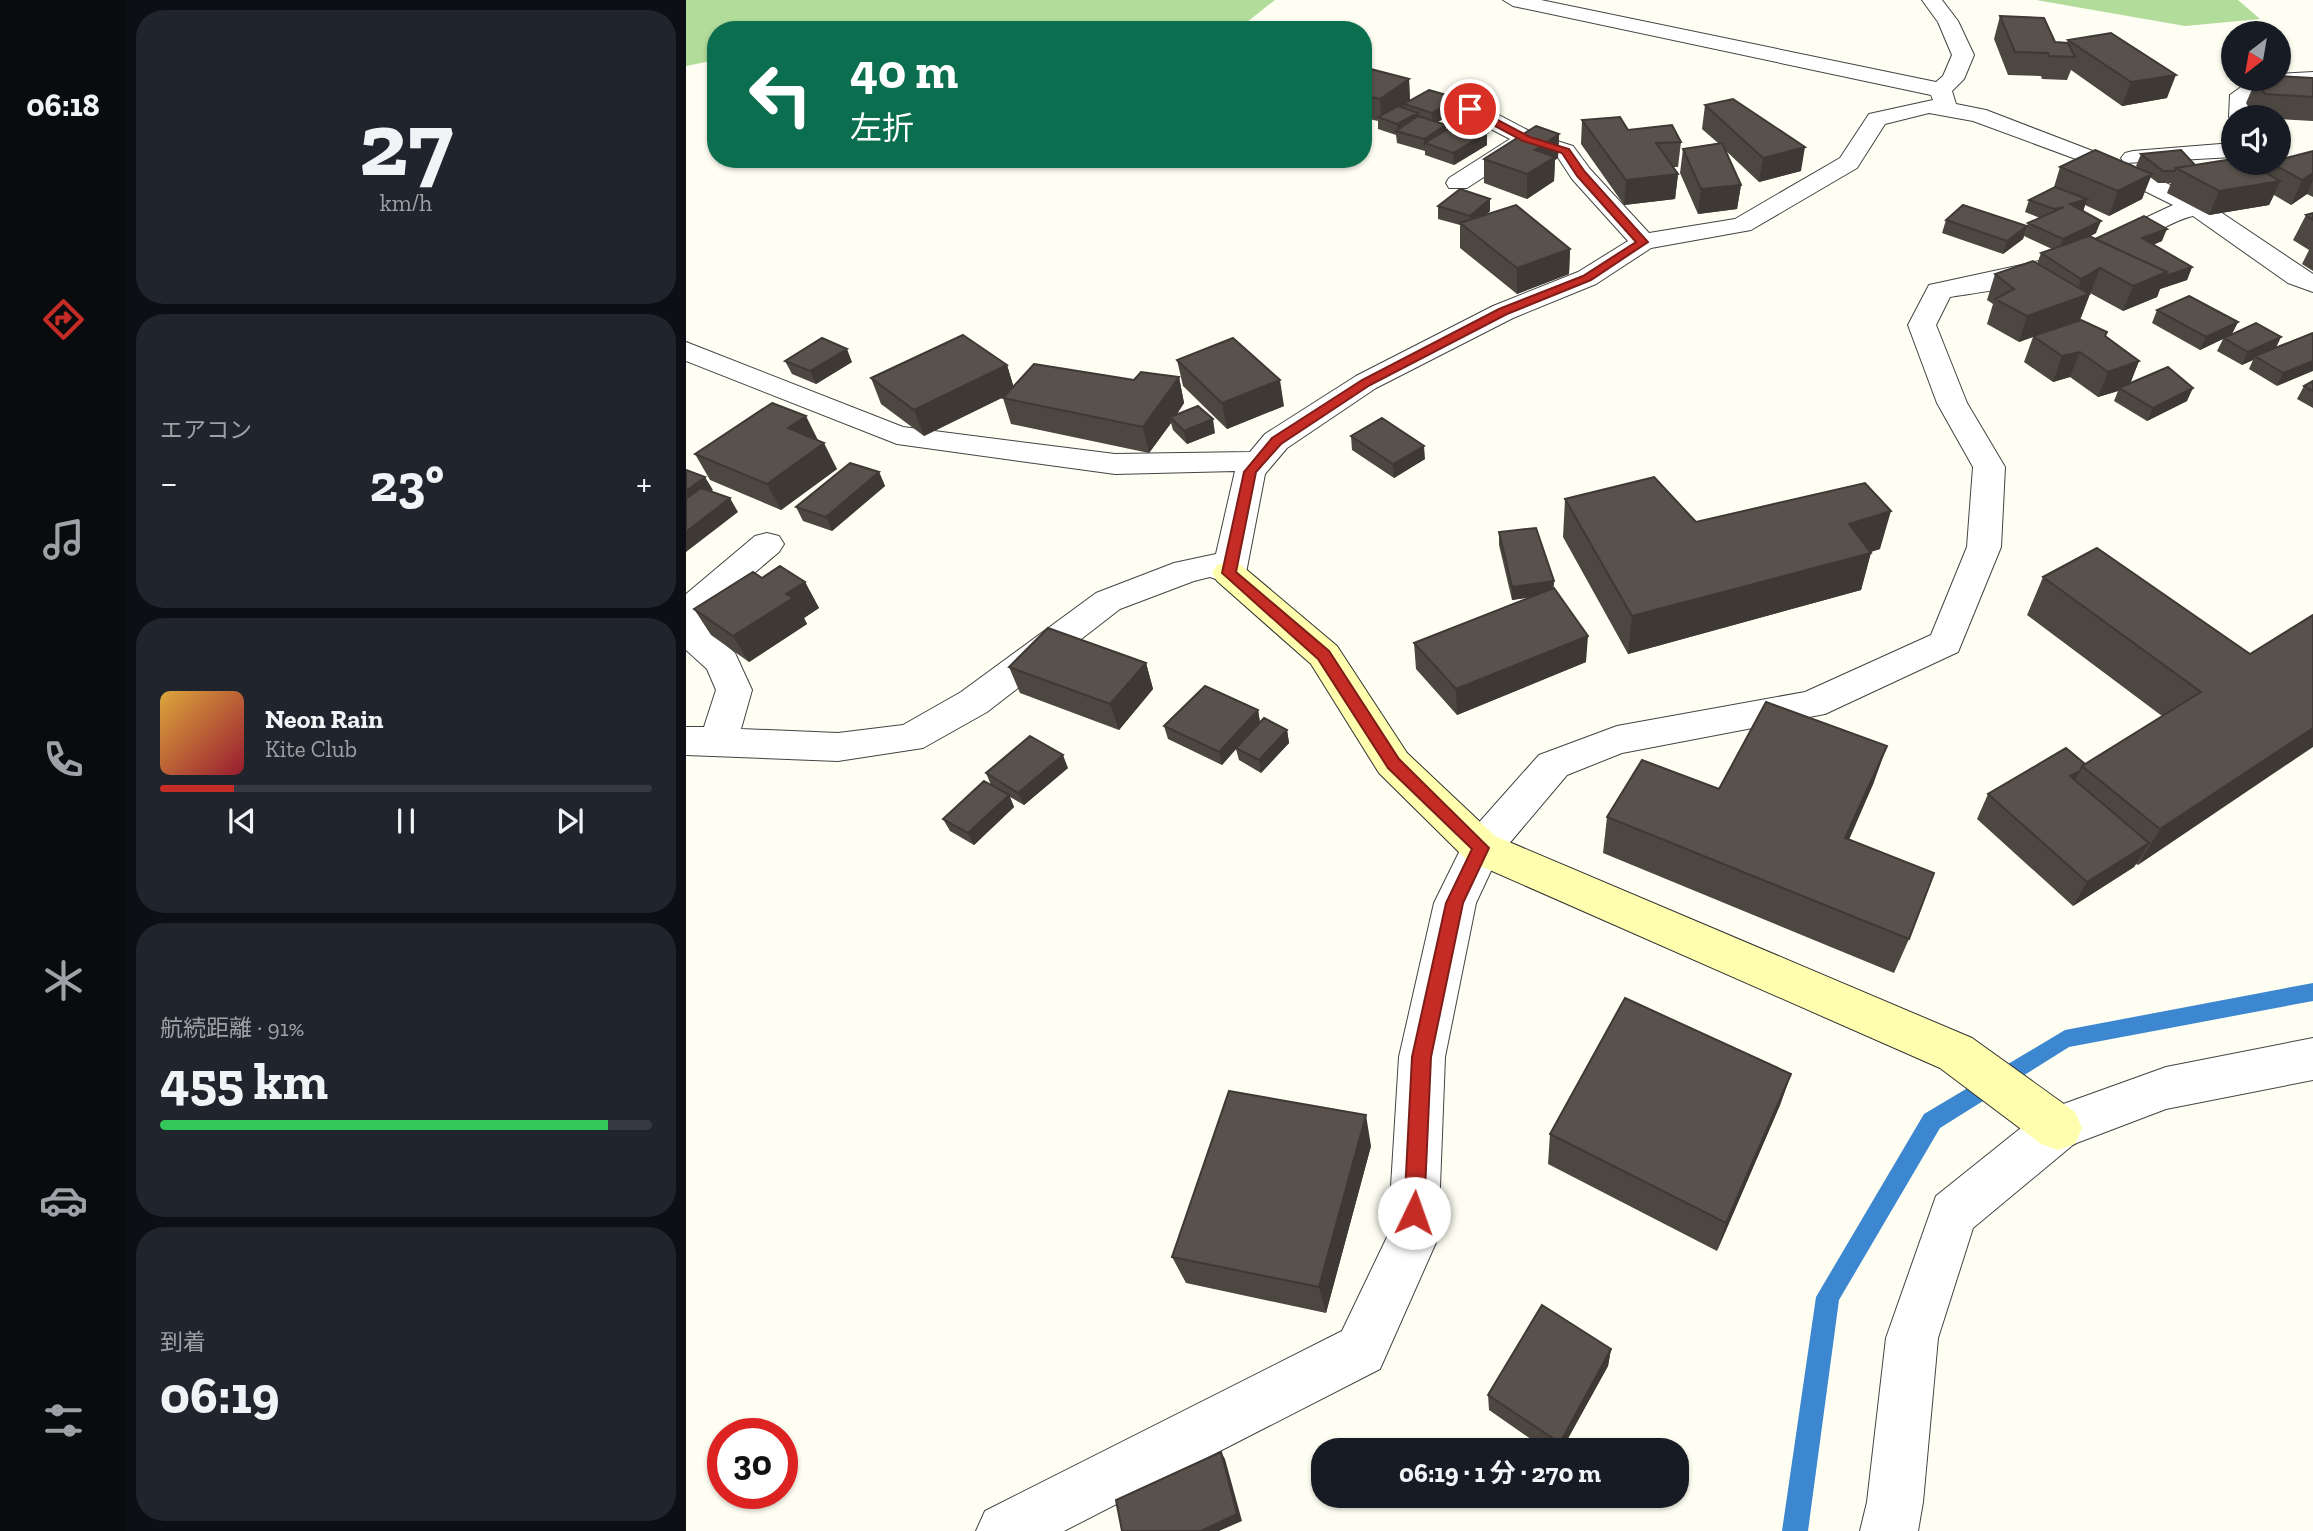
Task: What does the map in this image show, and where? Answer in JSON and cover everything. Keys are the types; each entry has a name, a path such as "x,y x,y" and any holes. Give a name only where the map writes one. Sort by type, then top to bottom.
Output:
{"street":[{"path":"1513,0 1944,100 2100,160 2198,208 2297,276 2313,284"},
{"path":"1229,573 1250,472 1276,441 1366,382 1503,312 1587,278 1643,242 1742,225 1849,163 1877,119 1944,100 1963,55 1948,21 1932,0"},
{"path":"2241,105 2241,95 2264,80 2313,79"},
{"path":"1451,99 1527,139 1565,151 1581,174 1643,242"},
{"path":"1458,183 1527,139"},
{"path":"2100,160 2221,151"},
{"path":"1005,1531 1361,1350 1413,1238 1422,1057 1455,903 1481,848 1553,765 1617,740 1812,704 1945,643 1984,547 1989,467 1952,403 1922,325 1939,291 2023,275 2077,258 2170,213 2198,208"},
{"path":"686,351 897,435 1115,464 1259,461"},
{"path":"767,544 691,608 688,624 690,633 722,662 734,690 702,742 838,747 910,738 974,702 1108,601 1186,571 1214,565 1229,573 1324,655 1393,763 1481,848 1956,1054 2047,1120"},
{"path":"1889,1531 1895,1502 1912,1338 1953,1213 2047,1120 2165,1088 2313,1059"}],"green space":[{"path":"686,0 1275,0 1248,21 707,21 707,62 686,66"},
{"path":"2036,0 2238,0 2260,19 2185,26"}],"building":[{"path":"2000,16 2044,18 2055,42 2068,43 2075,57 2015,52"},
{"path":"2111,33 2176,75 2131,82 2068,40"},
{"path":"1372,69 1409,79 1380,99 1372,97"},
{"path":"2291,77 2313,78 2313,97 2265,94 2263,91 2291,91"},
{"path":"1429,90 1457,98 1432,113 1404,104"},
{"path":"1733,99 1805,147 1763,158 1705,105"},
{"path":"1398,106 1418,113 1397,124 1378,117"},
{"path":"1418,116 1446,125 1424,139 1396,131"},
{"path":"1620,117 1628,130 1672,125 1681,142 1656,143 1678,174 1626,180 1582,120"},
{"path":"1458,123 1487,133 1453,153 1425,143"},
{"path":"1536,126 1559,134 1535,150 1555,157 1527,174 1484,159"},
{"path":"1722,143 1741,185 1701,189 1683,149"},
{"path":"2095,150 2152,174 2118,191 2060,167"},
{"path":"2181,150 2195,165 2176,168 2175,171 2163,171 2141,154"},
{"path":"2313,151 2313,173 2302,180 2291,174 2291,157"},
{"path":"2221,161 2221,175 2270,175 2280,181 2219,191 2176,168"},
{"path":"2055,187 2087,199 2070,204 2101,221 2063,239 2028,223 2064,207 2054,209 2029,200"},
{"path":"1460,189 1490,199 1470,216 1438,206"},
{"path":"1516,205 1570,249 1517,268 1460,223"},
{"path":"1963,205 2027,226 2007,241 1946,220"},
{"path":"2144,216 2167,229 2142,238 2192,267 2166,276 2167,272 2095,239"},
{"path":"2089,236 2167,272 2133,286 2100,268 2081,279 2041,253"},
{"path":"2033,261 2089,294 2027,316 1995,299 2014,289 1995,274"},
{"path":"2189,296 2238,322 2206,337 2157,310"},
{"path":"2081,320 2107,332 2105,336 2139,361 2108,372 2080,352 2062,356 2033,336"},
{"path":"2256,323 2281,337 2248,352 2224,338"},
{"path":"2313,333 2313,361 2283,373 2255,356"},
{"path":"963,335 1007,365 914,410 871,378"},
{"path":"822,338 847,349 810,371 785,361"},
{"path":"1233,338 1280,380 1222,403 1177,360"},
{"path":"1034,364 1134,380 1141,372 1179,377 1143,427 1003,398"},
{"path":"2168,367 2193,388 2153,408 2119,388"},
{"path":"2313,381 2313,391 2304,386"},
{"path":"772,403 806,416 788,428 824,443 767,484 695,454"},
{"path":"1198,406 1213,419 1184,431 1170,417"},
{"path":"1382,418 1424,446 1393,464 1351,436"},
{"path":"850,463 879,472 826,517 796,507"},
{"path":"686,470 705,477 686,491"},
{"path":"1654,477 1696,522 1865,483 1891,511 1849,524 1871,553 1632,616 1565,499"},
{"path":"701,488 730,498 686,532 686,499"},
{"path":"1536,528 1554,581 1512,587 1499,532"},
{"path":"2097,548 2250,654 2313,615 2313,728 2160,829 2082,766 2201,692 2043,577"},
{"path":"780,566 805,582 786,594 793,598 733,636 694,609 753,572 762,578"},
{"path":"1554,588 1588,636 1456,689 1414,643"},
{"path":"1048,628 1146,663 1110,704 1009,667"},
{"path":"1205,686 1258,710 1219,752 1164,726"},
{"path":"1766,702 1887,746 1845,838 1934,873 1909,939 1607,817 1642,760 1719,789"},
{"path":"1264,718 1287,730 1259,760 1236,748"},
{"path":"1030,736 1063,755 1018,793 986,773"},
{"path":"2066,748 2085,764 2080,771 2070,776 2149,843 2087,882 1988,794"},
{"path":"984,781 1009,795 968,833 943,819"},
{"path":"1625,998 1791,1074 1726,1223 1550,1134"},
{"path":"1229,1091 1366,1115 1319,1287 1172,1257"},
{"path":"1542,1305 1611,1349 1563,1438 1552,1438 1488,1395"},
{"path":"1221,1452 1237,1514 1201,1531 1122,1531 1116,1500"}],"waterway":[{"path":"1795,1531 1828,1297 1932,1121 2065,1039 2313,992"}],"route":[{"path":"1414,1213 1422,1057 1455,903 1481,848 1393,763 1324,655 1229,573 1250,472 1276,441 1366,382 1503,312 1587,278 1643,242 1581,174 1565,151 1527,139 1470,109"}]}
